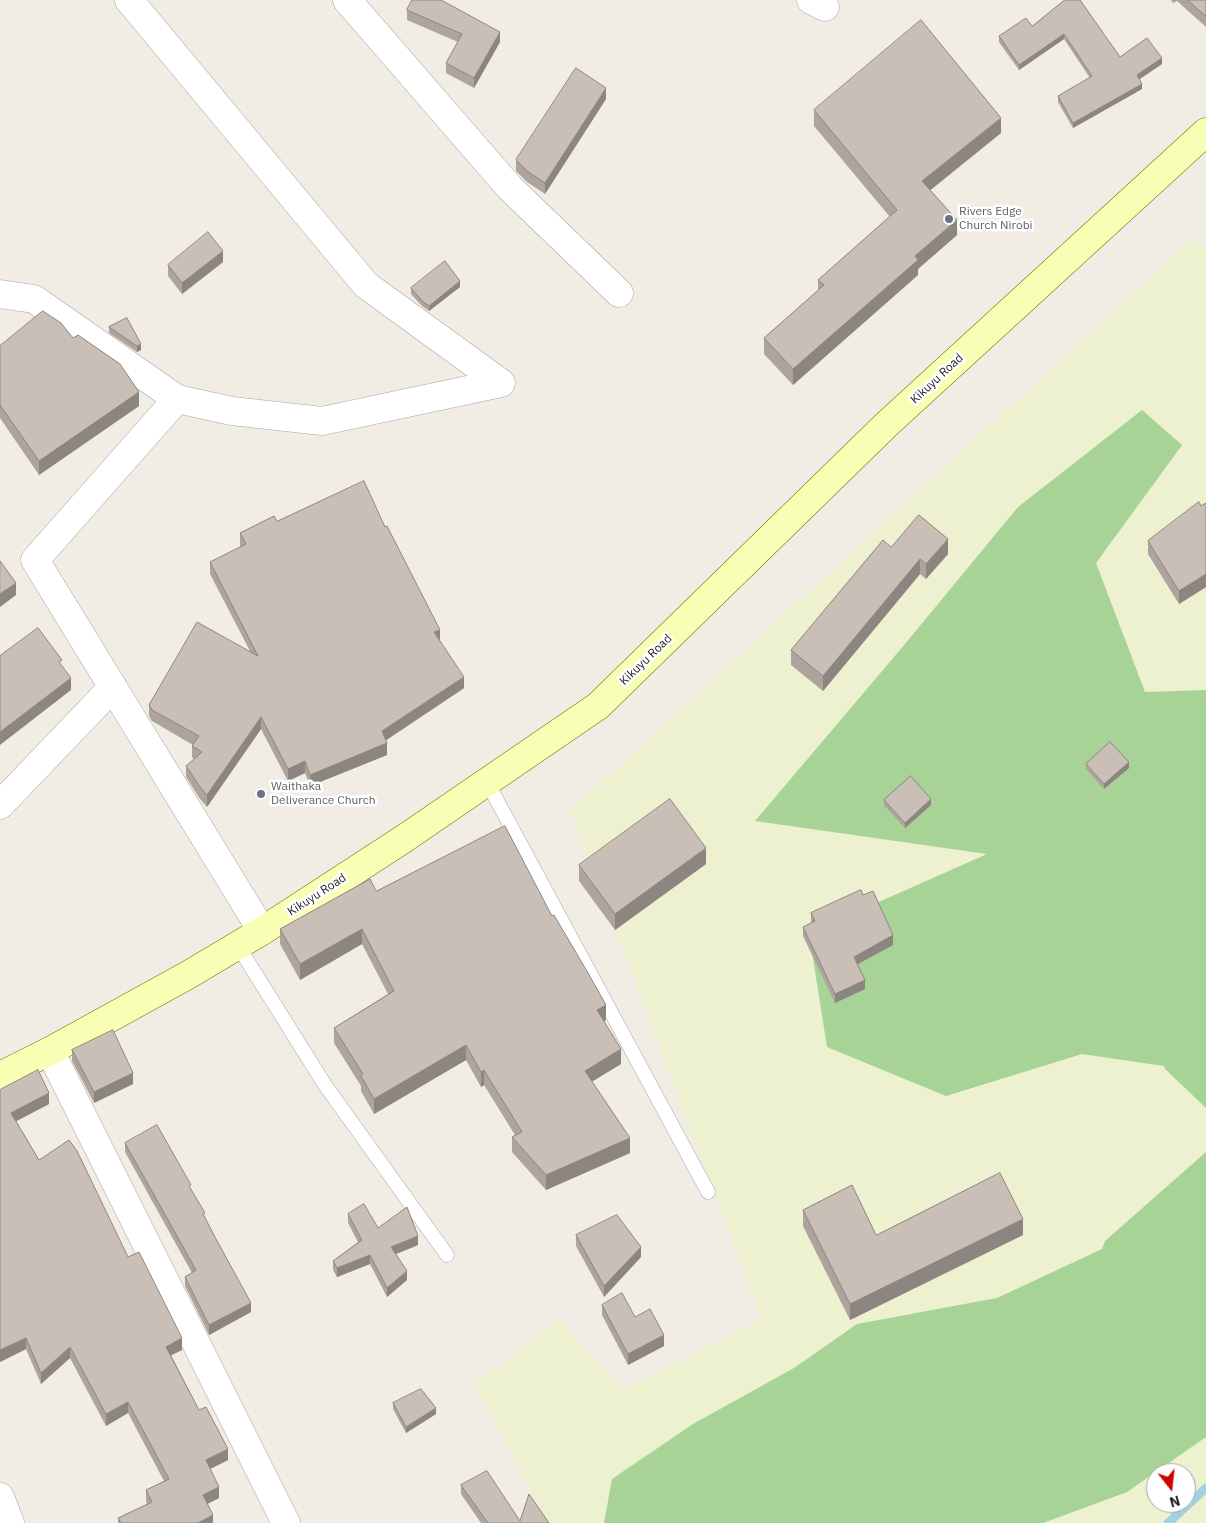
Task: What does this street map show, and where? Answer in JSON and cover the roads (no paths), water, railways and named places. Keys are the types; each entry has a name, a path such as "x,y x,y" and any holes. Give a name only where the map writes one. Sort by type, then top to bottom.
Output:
{"main road":[{"name":"Kikuyu Road","path":"0,1076 50,1051 238,946 487,782 598,706 887,424 1206,132"}],"street":[{"path":"0,294 34,299 176,399 232,411 322,421 501,384 366,285 129,0"},
{"path":"347,0 510,188 619,293"},
{"path":"176,399 35,560 262,931"},
{"path":"0,805 113,687"},
{"path":"50,1051 286,1523"},
{"path":"0,1497 10,1523"}],"lane":[{"path":"487,782 708,1192"},
{"path":"238,946 325,1085 447,1256"}],"waterway":[{"path":"1168,1523 1206,1488"}],"place":[{"name":"Rivers Edge Church Nirobi","path":"949,219"},
{"name":"Waithaka Deliverance Church","path":"261,794"}]}
